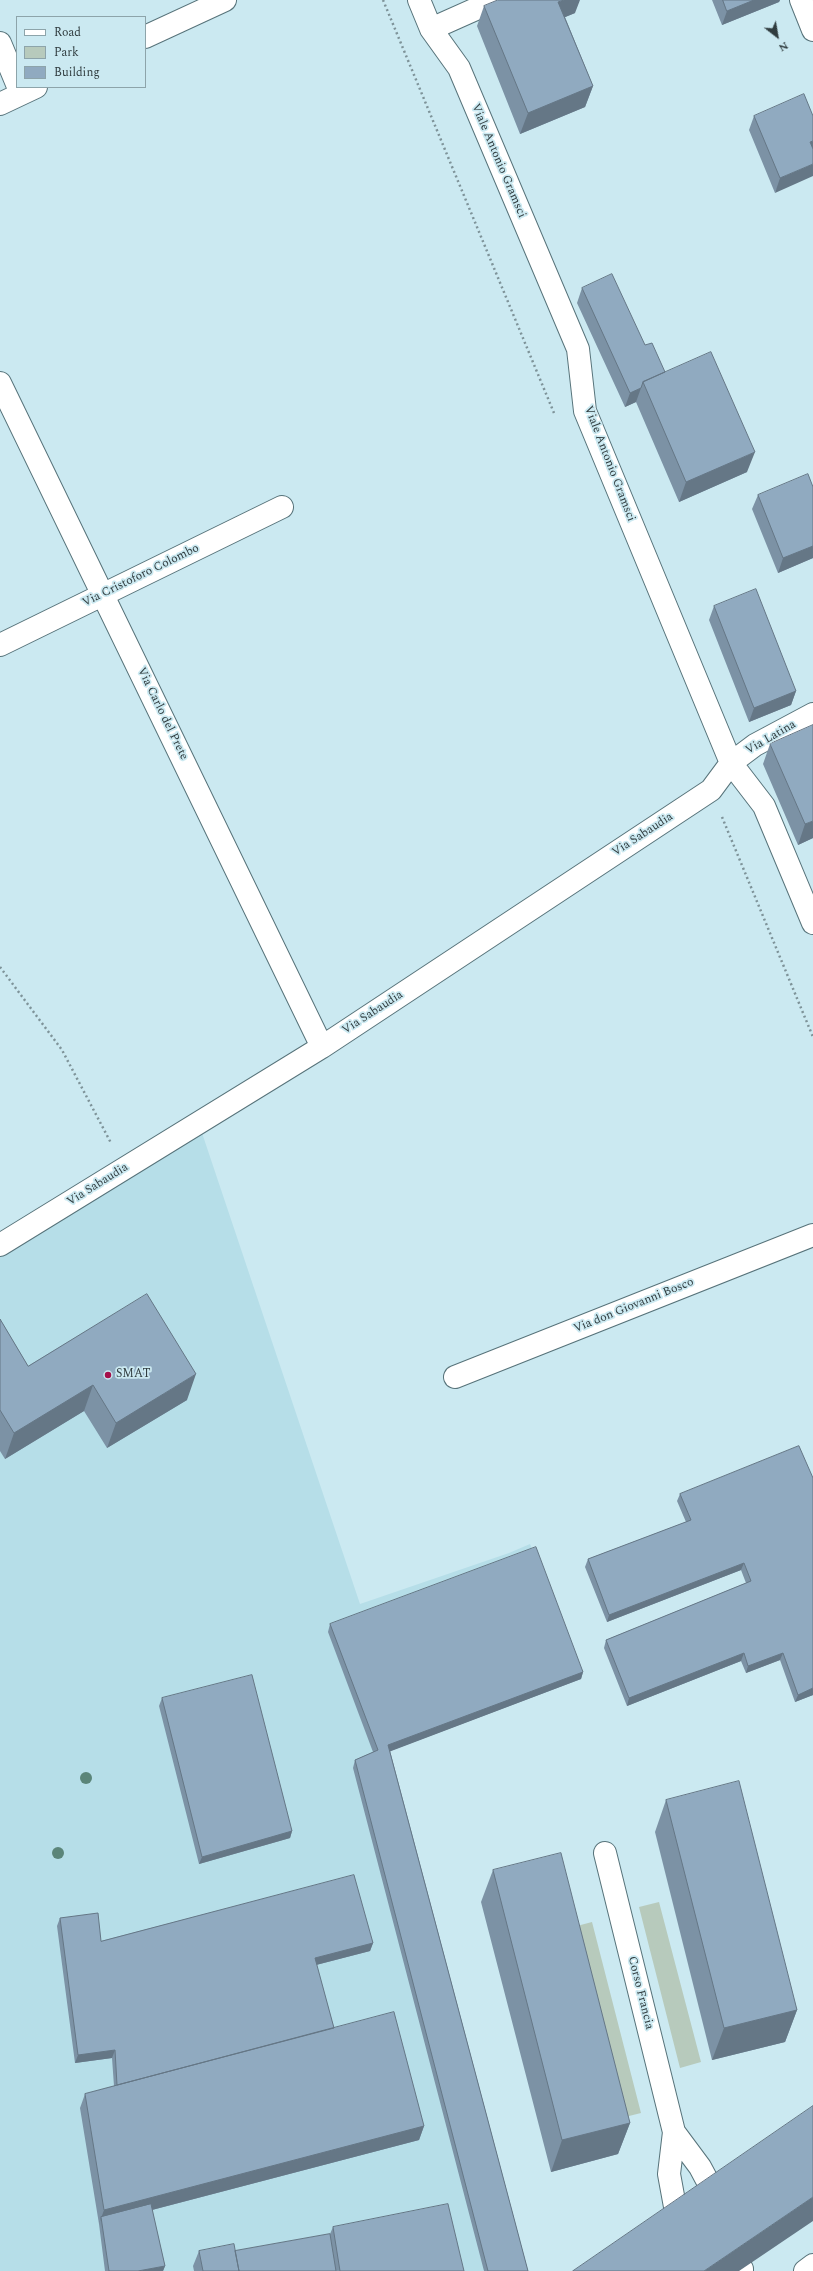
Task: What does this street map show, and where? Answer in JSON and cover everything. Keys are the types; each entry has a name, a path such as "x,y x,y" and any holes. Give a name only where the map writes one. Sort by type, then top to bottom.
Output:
{"street":[{"path":"146,37 225,0"},
{"name":"Viale Antonio Gramsci","path":"419,0 431,29 459,68 578,349 585,411 731,762 764,806 813,923"},
{"path":"431,29 496,0"},
{"path":"801,0 813,30"},
{"path":"0,43 16,74"},
{"path":"0,104 23,88"},
{"name":"Via Carlo del Prete","path":"0,383 104,594 322,1047"},
{"name":"Via Cristoforo Colombo","path":"0,645 282,507"},
{"name":"Via Latina","path":"731,762 755,745 813,714"},
{"name":"Via Sabaudia","path":"0,1245 322,1047 705,794 711,790 731,762"},
{"name":"Via don Giovanni Bosco","path":"455,1377 813,1235"},
{"name":"Corso Francia","path":"605,1853 674,2132 669,2174 678,2222"},
{"name":"Corso Francia","path":"674,2132 700,2167 716,2197"},
{"path":"805,2271 813,2266"}],"path":[{"path":"0,967 62,1050 113,1147 132,1164"}],"shaded area":[{"path":"200,1127 360,1604 509,1553 530,1544 534,1554 386,1753 493,2271 0,2271 0,1251"}],"green space":[{"path":"659,1902 701,2062 680,2068 639,1907"},
{"path":"592,1922 641,2113 621,2118 573,1927"}],"building":[{"path":"498,0 564,0 558,2 593,86 528,113 484,6"},
{"path":"723,0 754,0 727,11"},
{"path":"804,94 813,116 813,141 810,142 813,149 813,164 780,178 754,116"},
{"path":"612,274 645,345 652,343 665,372 643,382 641,388 630,393 582,288"},
{"path":"711,352 755,452 686,482 643,382"},
{"path":"808,474 813,487 813,546 783,558 758,495"},
{"path":"756,589 796,691 754,708 714,606"},
{"path":"813,725 813,821 805,824 770,744"},
{"name":"SMAT","path":"147,1294 196,1374 116,1423 93,1385 14,1433 0,1410 0,1319 28,1366"},
{"path":"799,1446 813,1478 813,1688 798,1695 783,1653 748,1666 744,1653 629,1698 606,1640 751,1581 744,1563 609,1615 588,1559 691,1520 680,1494"},
{"path":"536,1547 583,1672 388,1745 528,2271 488,2271 355,1760 378,1750 330,1624"},
{"path":"252,1675 292,1831 202,1857 162,1698"},
{"path":"739,1781 797,2010 724,2028 666,1800"},
{"path":"561,1853 630,2123 562,2140 493,1870"},
{"path":"354,1875 373,1943 315,1958 334,2028 117,2085 115,2050 78,2055 60,1918 98,1913 101,1941"},
{"path":"394,2012 424,2126 104,2210 85,2094"},
{"path":"813,2106 813,2197 704,2271 573,2271"},
{"path":"151,2204 165,2266 138,2271 109,2271 101,2217"},
{"path":"448,2204 464,2271 340,2271 333,2227"},
{"path":"330,2234 336,2271 239,2271 235,2251"},
{"path":"234,2244 239,2271 203,2271 199,2251"}],"place":[{"name":"SMAT","path":"108,1375"}]}
